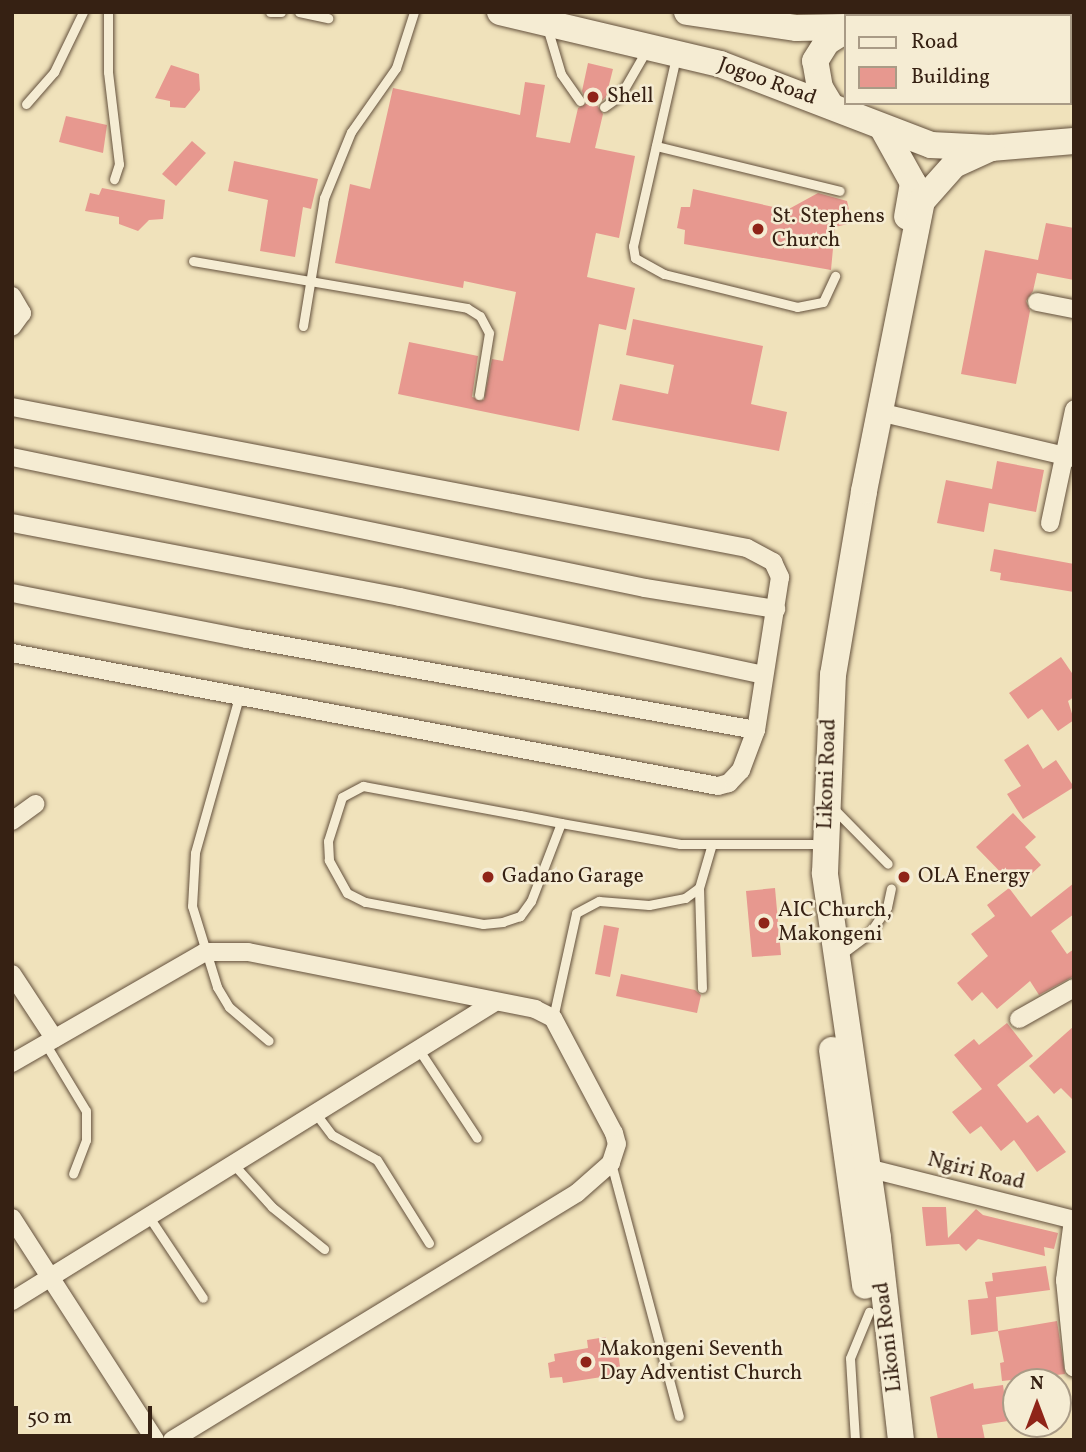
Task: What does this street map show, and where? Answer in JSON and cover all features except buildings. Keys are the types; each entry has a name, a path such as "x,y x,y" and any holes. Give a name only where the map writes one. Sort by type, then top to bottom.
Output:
{"street":[{"name":"Jogoo Road","path":"500,12 677,52 775,83 883,129 932,145 991,148 1074,141"},
{"path":"687,12 786,26 844,29"},
{"path":"831,106 820,88 815,61 827,42 844,30"},
{"path":"1045,143 1074,117"},
{"name":"Likoni Road","path":"883,129 913,183 844,546 817,741 812,844 821,970 901,1440"},
{"name":"Likoni Road","path":"890,1440 869,1312 872,1271 867,1168 825,873 833,675 879,412 922,201 954,165 991,148"},
{"path":"12,296 22,313 12,327"},
{"path":"1037,302 1074,309"},
{"path":"12,407 747,548 773,562 780,577 756,730 735,777 725,785 711,786 239,697 14,658"},
{"path":"1050,523 1068,456 1074,410"},
{"path":"879,412 1068,456"},
{"path":"12,457 645,588 776,609"},
{"path":"12,523 400,597 764,675"},
{"path":"12,593 247,639 756,730"},
{"path":"12,821 35,804"},
{"path":"12,1063 205,952 248,952 535,1009 553,1018 614,1133 617,1144 611,1163 577,1193 448,1276 173,1440"},
{"path":"12,974 49,1040"},
{"path":"1019,1019 1074,988"},
{"path":"12,1301 235,1166 495,1002"},
{"name":"Ngiri Road","path":"867,1168 1073,1220"},
{"path":"12,1218 155,1440"},
{"path":"1073,1220 1065,1280 1074,1368"}],"lane":[{"path":"26,104 54,72 83,12"},
{"path":"108,12 108,72 119,164 114,179"},
{"path":"270,12 281,12"},
{"path":"299,12 328,18"},
{"path":"303,326 324,198 351,132 396,68 414,12"},
{"path":"545,22 561,74 580,101"},
{"path":"604,107 620,96 649,45"},
{"path":"677,52 633,246 635,257 645,266 797,307 823,302 835,276"},
{"path":"656,146 840,191"},
{"path":"194,261 467,308 480,316 489,332 479,395"},
{"path":"239,697 191,879 192,906 205,952 229,1007 269,1041"},
{"path":"561,822 531,901 520,916 503,922 483,924 365,902 347,893 329,860 328,841 342,797 363,786 711,847 812,844"},
{"path":"827,802 888,864"},
{"path":"702,988 699,888 711,847"},
{"path":"553,1018 569,930 586,905 669,902 699,888"},
{"path":"837,957 869,934 887,907 891,888"},
{"path":"49,1040 86,1111 86,1140 73,1174"},
{"path":"419,1049 477,1138"},
{"path":"316,1114 332,1135 377,1160 429,1243"},
{"path":"611,1163 679,1416"},
{"path":"235,1166 272,1207 324,1249"},
{"path":"149,1217 203,1298"},
{"path":"855,1440 850,1358 869,1312"}],"place":[{"name":"Shell","path":"593,97"},
{"name":"St. Stephens Church","path":"758,229"},
{"name":"Gadano Garage","path":"488,877"},
{"name":"OLA Energy","path":"904,877"},
{"name":"AIC Church, Makongeni","path":"764,923"},
{"name":"Makongeni Seventh Day Adventist Church","path":"586,1362"}]}
